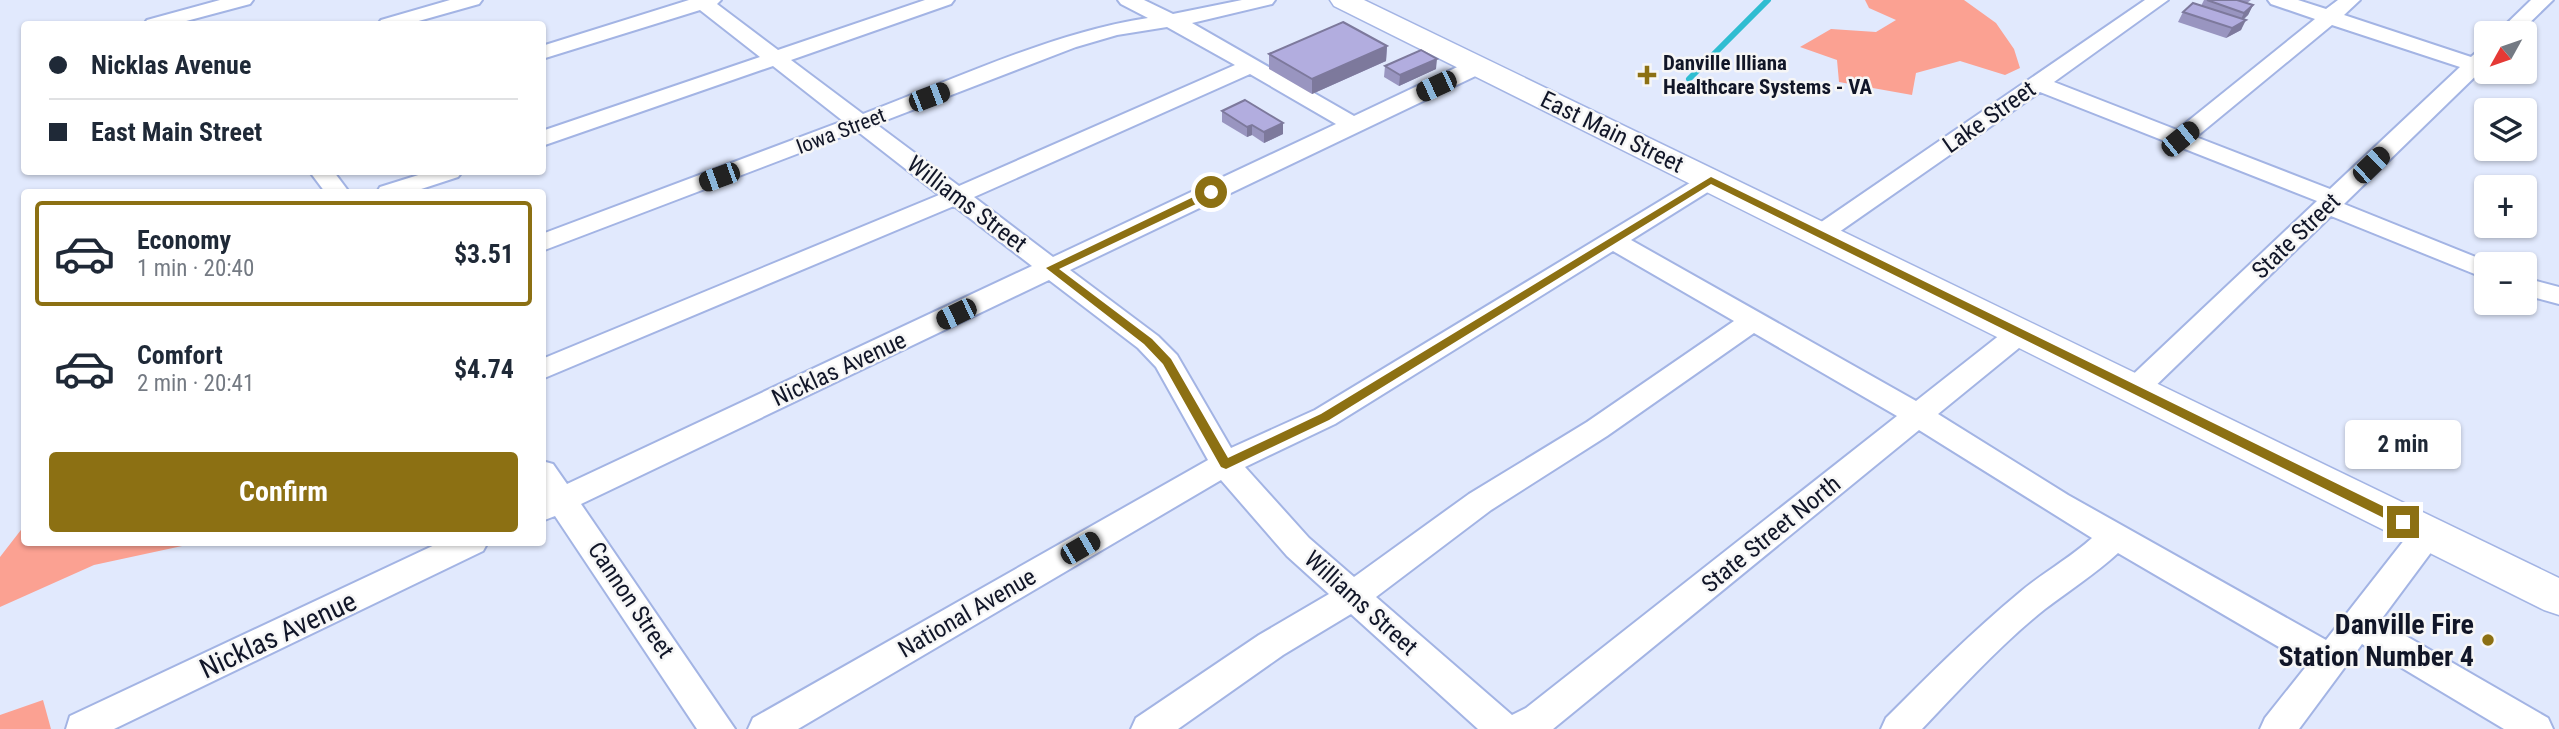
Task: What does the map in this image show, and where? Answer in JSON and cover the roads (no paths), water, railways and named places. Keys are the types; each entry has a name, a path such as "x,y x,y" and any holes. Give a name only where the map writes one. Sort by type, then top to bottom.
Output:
{"main road":[{"name":"East Main Street","path":"1343,0 2559,598"}],"street":[{"path":"167,21 243,0"},
{"path":"398,21 472,0"},
{"path":"546,138 944,0"},
{"path":"1128,0 1353,125"},
{"name":"Iowa Street","path":"546,242 862,124 1069,43 1114,29 1207,15 1265,0"},
{"name":"Lake Street","path":"1820,234 2158,0"},
{"path":"2278,0 2474,57"},
{"path":"2180,139 2350,0"},
{"path":"2520,21 2543,0"},
{"path":"546,52 704,1"},
{"name":"Williams Street","path":"704,1 1148,342 1167,362 1226,464 1298,547 1503,729"},
{"name":"State Street","path":"2135,389 2474,65"},
{"path":"546,368 957,196 1251,66"},
{"name":"Nicklas Avenue","path":"553,504 1478,66"},
{"path":"2037,83 2180,139 2474,265"},
{"path":"323,175 335,189"},
{"path":"398,189 441,175"},
{"name":"National Avenue","path":"766,729 1226,464 1325,417 1711,180"},
{"path":"1614,241 1919,416 2115,536 2331,660"},
{"path":"1149,729 1271,645 1353,596 1480,502 1597,429 1754,320"},
{"name":"State Street North","path":"1518,729 1539,719 2020,333"},
{"name":"Cannon Street","path":"546,484 553,504 718,729"},
{"path":"2278,729 2427,534"},
{"path":"1899,729 1959,667 2033,600 2086,563 2115,536"},
{"name":"Nicklas Avenue","path":"83,727 464,546"},
{"path":"2358,625 2535,729"}],"waterway":[{"path":"1689,79 1768,0"}],"place":[{"name":"Danville Illiana Healthcare Systems - VA","path":"1647,75"},
{"name":"Danville Fire Station Number 4","path":"2488,640"}]}
